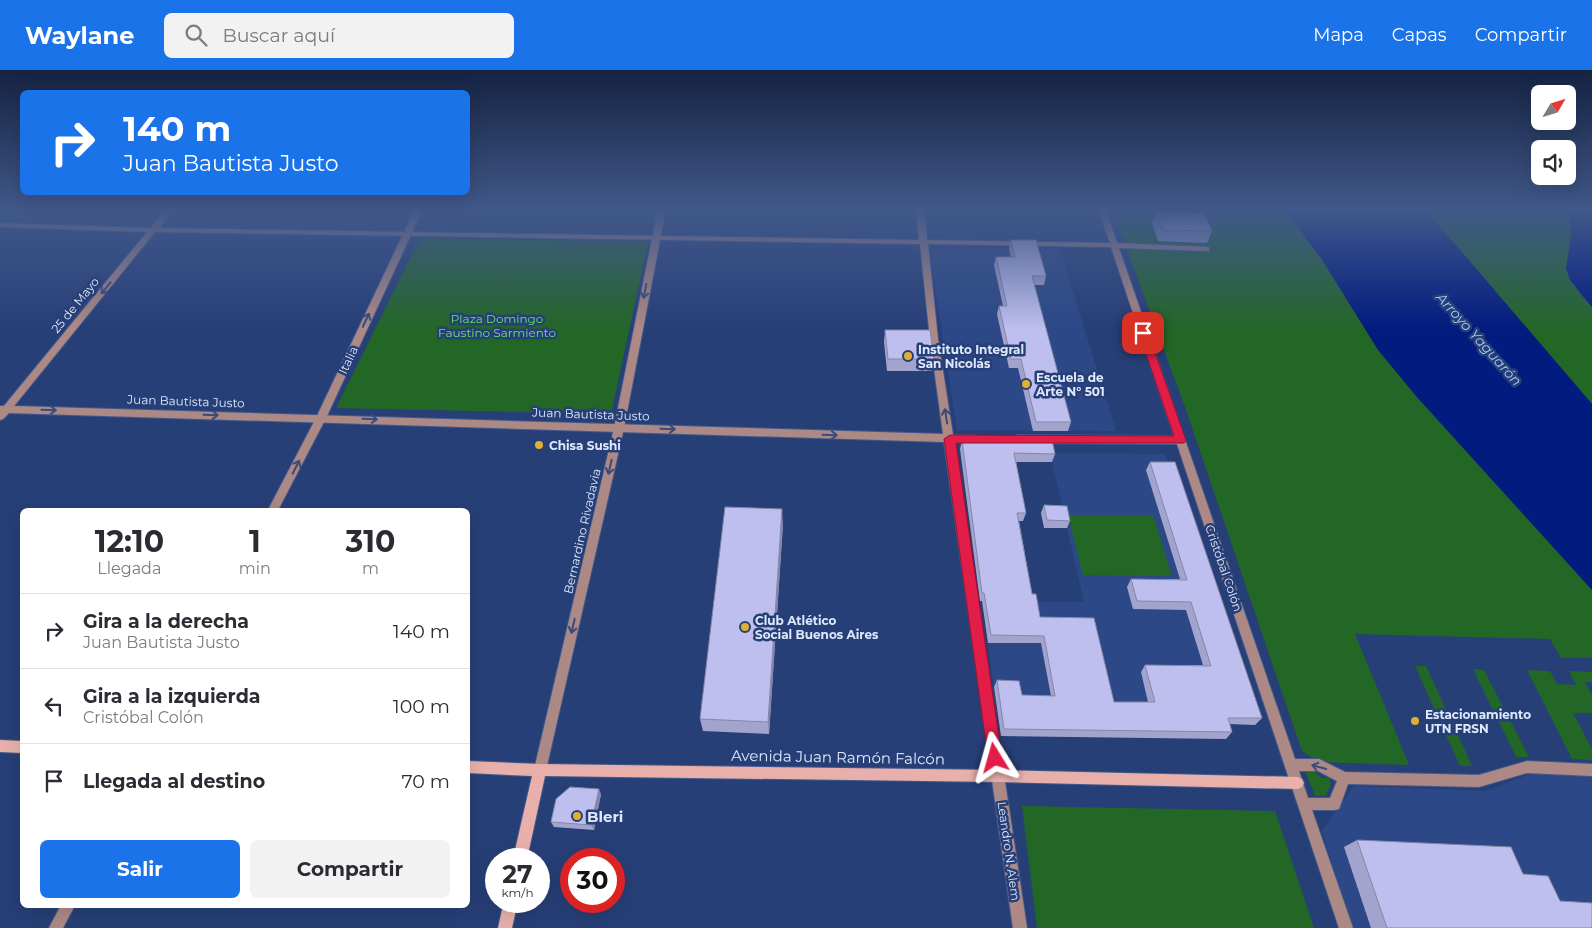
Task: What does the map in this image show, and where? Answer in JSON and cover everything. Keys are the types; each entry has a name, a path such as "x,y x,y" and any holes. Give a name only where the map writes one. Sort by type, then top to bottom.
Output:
{"main road":[{"path":"0,746 20,747"},
{"name":"Avenida Juan Ramón Falcón","path":"470,766 540,770 998,776 1298,783"},
{"path":"522,848 540,770"},
{"path":"505,928 508,913"}],"street":[{"name":"25 de Mayo","path":"0,417 3,409 137,249"},
{"name":"Italia","path":"274,508 321,418 399,249"},
{"name":"Bernardino Rivadavia","path":"540,770 619,428 654,249"},
{"name":"Leandro N. Alem","path":"925,249 934,339 1020,928"},
{"name":"Cristóbal Colón","path":"1114,249 1292,765 1346,928"},
{"name":"Juan Bautista Justo","path":"3,409 988,439"},
{"path":"1007,439 1180,440"},
{"path":"1292,765 1319,765 1344,778 1479,781 1527,767 1592,770"},
{"path":"1305,804 1334,804 1344,778"},
{"path":"56,928 66,908"}],"shaded area":[{"name":"Escuela de Arte N° 501","path":"929,249 1060,249 1116,431 957,430"},
{"path":"1050,453 1165,454 1255,725 1222,724 1226,739 1001,736 982,601 1084,602"},
{"path":"1537,771 1592,776 1592,928 1353,928 1322,831 1354,786 1486,791"}],"green space":[{"name":"Plaza Domingo Faustino Sarmiento","path":"415,249 646,249 611,414 336,408"},
{"path":"1127,249 1314,249 1352,308 1416,396 1592,590 1592,658 1561,658 1550,639 1355,634 1409,765 1318,762 1302,751 1185,407"},
{"path":"1459,249 1569,249 1566,268 1578,292 1592,307 1592,404"},
{"path":"1068,515 1153,515 1172,576 1083,575"},
{"path":"1415,666 1426,666 1472,766 1460,766"},
{"path":"1473,669 1484,670 1529,757 1516,757"},
{"path":"1527,670 1550,671 1557,684 1576,685 1569,671 1592,672 1592,682 1585,682 1592,695 1592,713 1573,713 1592,749 1592,760 1572,759"},
{"path":"1313,770 1321,778 1329,778 1331,784 1326,796 1315,796 1305,771"},
{"path":"1022,806 1275,811 1314,928 1037,928"}],"water":[{"name":"Arroyo Yaguarón","path":"1314,249 1459,249 1592,404 1592,590 1416,396 1378,350"},
{"path":"1569,249 1592,249 1592,307 1570,280 1566,268"}],"building":[{"path":"1013,249 1039,249 1046,276 1032,276 1071,422 1036,422 1021,359 1011,359 999,306 1007,306 996,257 1015,257"},
{"path":"885,330 930,330 934,359 888,359"},
{"path":"967,436 1052,440 1055,454 1014,453 1026,513 1017,513 1032,594 1036,594 1040,617 1094,618 1114,702 1155,702 1145,665 1211,666 1191,602 1137,601 1131,579 1187,580 1150,462 1175,462 1262,718 1228,718 1232,732 1004,729 997,680 1019,681 1022,695 1055,696 1044,636 991,635 984,593 982,593 962,440"},
{"path":"1044,505 1067,506 1070,521 1047,520"},
{"name":"Club Atlético Social Buenos Aires","path":"725,507 782,509 768,722 700,719"},
{"name":"Bleri","path":"570,787 599,789 591,825 551,822 556,799"},
{"path":"1357,840 1511,847 1523,874 1548,876 1560,901 1592,903 1592,928 1387,928"}],"place":[{"name":"Instituto Integral San Nicolás","path":"908,356"},
{"name":"Escuela de Arte N° 501","path":"1026,384"},
{"name":"Chisa Sushi","path":"539,445"},
{"name":"Club Atlético Social Buenos Aires","path":"745,627"},
{"name":"Estacionamiento UTN FRSN","path":"1415,721"},
{"name":"Bleri","path":"577,816"}],"route":[{"path":"995,758 950,439 1180,440 1143,333"}]}
